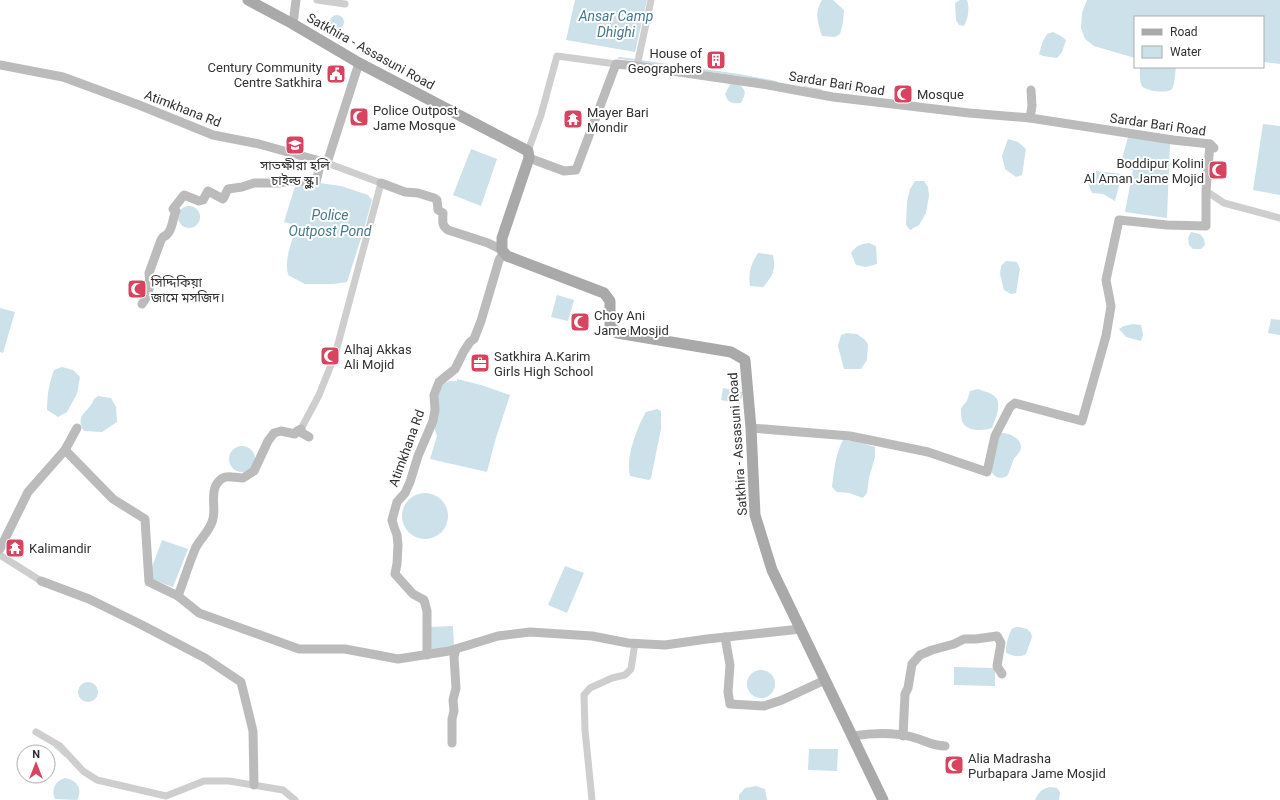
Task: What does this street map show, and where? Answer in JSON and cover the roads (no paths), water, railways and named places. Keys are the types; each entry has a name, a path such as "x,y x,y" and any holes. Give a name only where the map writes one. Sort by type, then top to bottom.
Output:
{"main road":[{"name":"Satkhira - Assasuni Road","path":"248,0 360,63 529,154"},
{"path":"293,24 296,0"},
{"path":"142,304 146,298 150,286 148,273 162,237 165,237 172,226 176,211 174,209 184,195 199,201 202,200 208,191 223,199 228,188 242,187 254,183 279,183 297,180 308,183 316,182 360,63"},
{"path":"503,251 502,238 529,154 564,170 576,170 616,64"},
{"name":"Sardar Bari Road","path":"616,64 762,84 833,97 969,113 1030,118 1212,146 1206,191"},
{"name":"Atimkhana Rd","path":"0,65 63,77 139,105 213,135 260,144 324,162"},
{"path":"1030,118 1032,106 1031,90"},
{"path":"381,183 405,192 418,193 435,199 437,201 438,210 443,213 442,221 445,228 488,243 503,251"},
{"path":"751,428 850,436 928,452 987,472 996,436 1010,407 1014,403 1082,421 1106,336 1111,306 1106,280 1120,220 1167,225 1206,226 1206,191"},
{"name":"Satkhira - Assasuni Road","path":"503,251 507,256 604,293 610,300 610,325 617,333 731,352 745,360 751,428 755,515 772,570 883,800"},
{"name":"Atimkhana Rd","path":"426,655 426,612 424,600 413,594 395,574 398,545 397,535 392,520 396,502 406,493 420,451 432,423 435,410 434,395 439,382 455,369 464,351 474,339 503,251"},
{"path":"0,549 28,492 65,450 77,428"},
{"path":"178,596 195,549 213,521 213,499 216,485 225,477 231,476 243,478 254,471 268,441 274,433 281,431 295,434 298,430 301,430 302,433 309,437"},
{"path":"65,450 114,499 145,519 149,582 178,596 200,613 299,649 345,649 398,659 456,649 498,636 530,632 592,636 635,643 665,645 801,629"},
{"path":"41,581 89,599 142,624 205,658 241,682 253,731 254,785"},
{"path":"903,736 906,694 912,664 920,655 954,644 964,639 997,636 1001,643 997,666 1002,674"},
{"path":"725,637 730,665 728,692 730,704 764,706 782,700 825,680"},
{"path":"452,743 452,719 454,711 453,700 456,688 454,657 456,649"},
{"path":"852,736 871,734 903,736 935,746 945,746"}],"street":[{"path":"317,0 345,4"},
{"path":"637,66 651,0"},
{"path":"529,154 557,56 616,64"},
{"path":"301,430 319,395 335,355 381,183 324,162"},
{"path":"1206,191 1224,203 1280,218"},
{"path":"0,555 41,581"},
{"path":"592,800 585,730 584,695 590,688 612,678 625,675 631,669 635,643"},
{"path":"36,732 60,746 83,771 97,780 166,796 204,781 230,781 283,790 295,800"}],"water":[{"name":"Ansar Camp Dhighi","path":"575,0 647,0 635,52 566,40"},
{"path":"822,0 833,0 844,10 840,34 835,37 822,36 817,14"},
{"path":"960,0 967,0 968,3 967,20 964,26 959,25 956,20 955,3"},
{"path":"1087,0 1280,0 1280,64 1264,62 1264,16 1134,16 1134,58 1094,46 1085,39 1081,28 1082,13"},
{"path":"337,15 342,17 344,22 342,27 337,29 332,27 330,22 332,17"},
{"path":"1053,32 1066,40 1062,52 1057,58 1039,54 1047,34"},
{"path":"1140,68 1176,68 1173,87 1169,91 1161,92 1144,88 1140,82"},
{"path":"731,83 737,83 745,92 741,103 731,102 726,97 725,94"},
{"path":"1263,124 1280,126 1280,195 1253,190"},
{"path":"1128,137 1170,143 1167,218 1125,212 1133,170 1120,166"},
{"path":"1008,139 1018,142 1026,149 1022,175 1016,177 1005,169 1002,156"},
{"path":"471,149 497,159 481,206 453,195"},
{"path":"1096,171 1122,174 1115,201 1103,194 1092,193 1088,183 1088,176"},
{"name":"Police Outpost Pond","path":"297,180 311,185 320,183 341,186 368,195 372,200 347,282 333,284 305,284 288,275 288,258 295,225 284,222"},
{"path":"915,181 924,181 928,187 929,196 926,213 919,225 910,230 906,225 907,202 910,189"},
{"path":"189,206 197,209 200,217 197,225 189,228 181,225 178,217 181,209"},
{"path":"1191,232 1200,234 1204,239 1205,245 1201,249 1193,249 1189,245 1188,238"},
{"path":"869,243 876,246 877,264 866,267 856,265 851,253 858,246"},
{"path":"758,253 773,255 774,260 773,272 763,287 750,286 749,277"},
{"path":"1006,261 1017,262 1020,269 1016,293 1011,294 1004,290 1000,274 1001,266"},
{"path":"557,295 574,300 568,321 551,317"},
{"path":"0,308 15,312 3,353 0,352"},
{"path":"1271,319 1280,320 1280,335 1268,333"},
{"path":"1133,324 1141,325 1143,335 1141,341 1126,337 1119,329"},
{"path":"847,333 857,334 868,344 867,360 861,369 844,369 838,346 841,335"},
{"path":"62,367 73,370 80,377 77,394 67,412 58,417 47,410 47,400 54,370"},
{"path":"457,379 510,395 495,441 487,472 430,459 437,436 434,427 440,388 445,383 449,381 457,381"},
{"path":"723,388 743,392 740,404 721,400"},
{"path":"978,389 990,393 998,402 998,411 992,428 984,430 975,430 967,427 964,425 961,416 961,408 967,401 970,391"},
{"path":"98,396 111,398 116,407 117,422 102,432 84,431 81,425 81,417 92,404 94,399"},
{"path":"657,409 661,411 661,429 651,478 649,480 630,476 629,458 643,417 646,412"},
{"path":"1000,434 1009,434 1019,440 1021,447 1007,476 999,478 993,474 991,470"},
{"path":"843,440 856,441 875,447 875,457 869,478 867,493 863,498 849,493 837,492 832,487 834,469"},
{"path":"242,446 251,450 255,459 251,468 242,472 233,468 229,459 233,450"},
{"path":"421,493 429,493 438,497 444,503 448,516 444,529 438,535 429,539 421,539 412,535 406,529 402,520 402,512 406,503 412,497"},
{"path":"162,540 188,549 173,587 148,578"},
{"path":"565,566 584,573 567,613 548,605"},
{"path":"453,626 454,645 448,649 430,650 429,627"},
{"path":"1019,627 1027,629 1031,633 1032,637 1026,654 1016,656 1006,653 1006,648 1012,629"},
{"path":"954,667 995,668 995,686 954,685"},
{"path":"761,670 767,671 771,674 774,678 774,690 771,694 767,697 761,698 755,697 751,694 748,690 747,684 748,678 751,674 755,671"},
{"path":"88,682 95,685 98,692 95,699 88,702 81,699 78,692 81,685"},
{"path":"809,749 838,749 837,771 808,770"},
{"path":"62,779 69,779 76,783 79,789 79,796 77,800 55,799 53,792 56,783"},
{"path":"756,786 765,789 767,800 739,800 739,795 745,788"},
{"path":"1050,787 1057,788 1060,792 1059,800 1035,800 1041,791"}],"waterway":[{"path":"619,58 636,60"},
{"path":"640,61 739,75 776,82"},
{"path":"804,87 821,90"},
{"path":"56,748 65,756"}],"place":[{"name":"House of Geographers","path":"716,60"},
{"name":"Century Community Centre Satkhira","path":"336,74"},
{"name":"Mosque","path":"903,94"},
{"name":"Police Outpost Jame Mosque","path":"359,117"},
{"name":"Mayer Bari Mondir","path":"573,119"},
{"name":"সাতক্ষীরা হলি চাইল্ড স্কুল।","path":"295,145"},
{"name":"Boddipur Kolini Al Aman Jame Mojid","path":"1218,170"},
{"name":"সিদ্দিকিয়া জামে মসজিদ।","path":"137,289"},
{"name":"Choy Ani Jame Mosjid","path":"580,322"},
{"name":"Alhaj Akkas Ali Mojid","path":"330,356"},
{"name":"Satkhira A.Karim Girls High School","path":"480,363"},
{"name":"Kalimandir","path":"15,548"},
{"name":"Alia Madrasha Purbapara Jame Mosjid","path":"954,765"}]}
